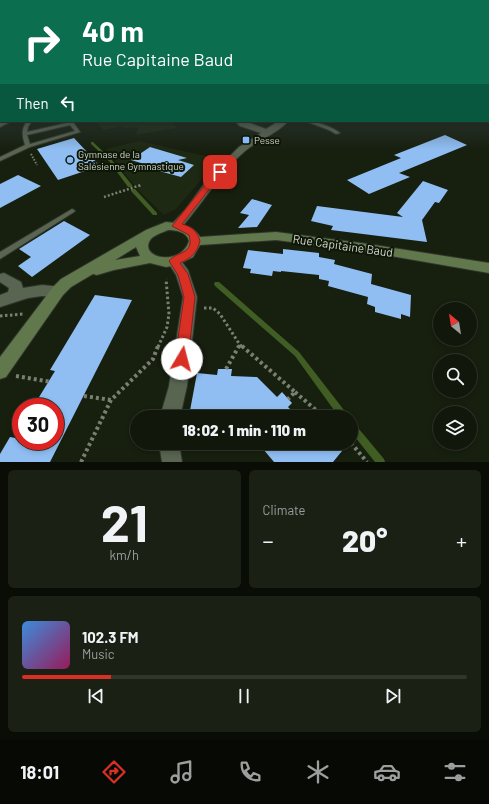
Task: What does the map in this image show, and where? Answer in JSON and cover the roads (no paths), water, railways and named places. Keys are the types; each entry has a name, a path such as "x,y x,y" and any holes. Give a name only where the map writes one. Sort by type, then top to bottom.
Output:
{"main road":[{"path":"7,373 58,291 74,278 156,229 166,226 186,228 193,234 196,241 193,249 185,256 174,261 160,262 148,259 113,265 74,278"},
{"path":"147,235 142,243 142,251 148,259"},
{"name":"Rue Capitaine Baud","path":"196,241 276,236 368,248 489,268"}],"street":[{"path":"240,122 266,132"},
{"path":"242,149 250,134 256,129 273,122"},
{"path":"176,226 189,212 214,178 242,149 282,122"},
{"path":"172,410 178,386 190,297 183,274 174,261"},
{"path":"2,277 16,286 14,296"},
{"path":"0,301 31,290 41,289 58,291"},
{"path":"170,450 172,462"}],"lane":[{"path":"28,146 24,134 29,122"},
{"path":"310,122 331,128 338,133"},
{"path":"0,159 28,146 78,132 71,123 24,134"},
{"path":"0,256 72,212"}],"waterway":[{"path":"92,143 110,160 130,186"},
{"path":"133,190 155,214"},
{"path":"217,284 297,354 339,410"},
{"path":"358,434 381,462"}],"place":[{"name":"Pesse","path":"246,140"},
{"name":"Gymnase de la Salésienne Gymnastique","path":"70,160"}]}
